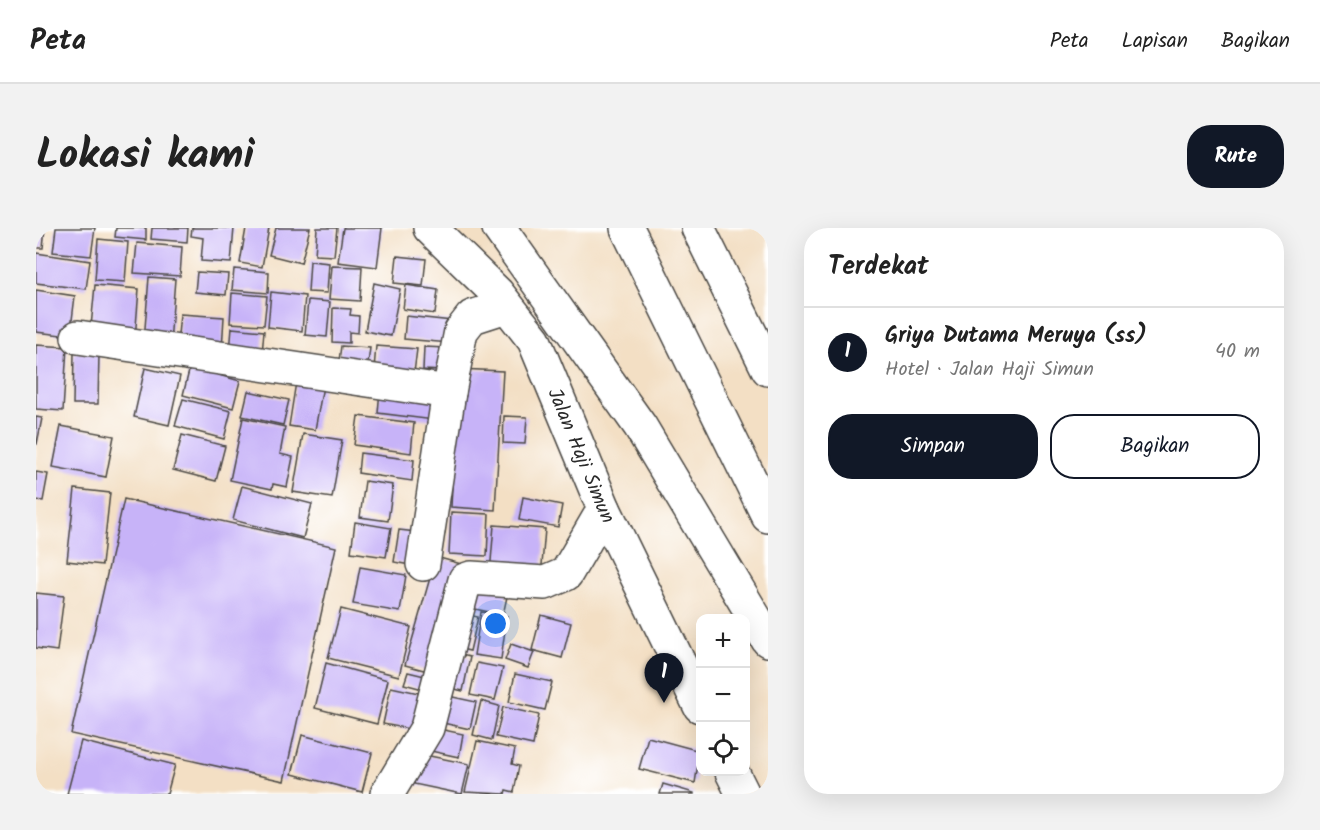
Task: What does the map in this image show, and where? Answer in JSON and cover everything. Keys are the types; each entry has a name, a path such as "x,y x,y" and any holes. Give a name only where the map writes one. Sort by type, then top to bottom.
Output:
{"main road":[{"name":"Jalan Haji Simun","path":"430,228 497,293 534,340 604,508 696,698"},
{"path":"499,228 640,426 768,640"},
{"path":"627,228 768,516"},
{"path":"698,228 768,369"},
{"path":"423,564 449,392 465,323 479,314 506,306"},
{"path":"78,337 449,392"},
{"path":"387,794 427,728 465,580 471,578 545,583 566,574 604,508"},
{"path":"734,776 743,794"}],"building":[{"path":"36,228 45,228 43,248 36,248"},
{"path":"56,228 95,228 91,256 53,252"},
{"path":"116,228 146,228 146,240 115,237"},
{"path":"152,228 188,228 187,242 151,239"},
{"path":"192,228 234,228 231,263 201,261 203,238 191,236"},
{"path":"246,228 269,228 262,267 240,263"},
{"path":"276,228 310,228 301,263 269,255"},
{"path":"317,228 337,228 334,256 315,255"},
{"path":"343,228 382,228 377,267 338,262"},
{"path":"98,239 128,242 125,282 95,280"},
{"path":"137,243 182,247 180,276 134,273"},
{"path":"36,253 90,261 86,289 36,283"},
{"path":"397,256 426,259 423,286 394,283"},
{"path":"310,261 329,263 327,293 308,292"},
{"path":"332,266 362,267 360,301 329,299"},
{"path":"234,269 269,272 268,293 232,290"},
{"path":"197,272 228,274 226,295 195,292"},
{"path":"149,277 175,279 170,343 144,341"},
{"path":"374,283 400,289 391,336 365,331"},
{"path":"95,285 139,289 135,339 91,327"},
{"path":"406,285 438,290 435,314 403,309"},
{"path":"36,290 75,296 70,336 36,332"},
{"path":"271,292 305,296 302,331 268,327"},
{"path":"232,293 267,296 264,325 230,323"},
{"path":"308,300 330,302 327,337 305,335"},
{"path":"333,308 351,309 350,315 359,316 358,333 349,332 349,343 332,342"},
{"path":"180,314 224,317 222,349 177,345"},
{"path":"406,316 452,321 450,343 404,339"},
{"path":"232,328 264,331 262,354 230,352"},
{"path":"36,345 67,347 63,411 36,409"},
{"path":"341,346 370,348 367,371 338,368"},
{"path":"376,346 417,349 414,373 374,369"},
{"path":"424,347 446,348 446,371 423,370"},
{"path":"74,352 99,353 98,404 73,404"},
{"path":"190,367 240,381 233,408 183,395"},
{"path":"145,368 180,376 169,425 134,417"},
{"path":"458,369 503,371 495,510 451,507"},
{"path":"296,382 323,386 315,430 289,426"},
{"path":"380,390 437,396 434,420 378,413"},
{"path":"248,391 289,400 283,425 242,416"},
{"path":"183,399 231,411 224,439 175,426"},
{"path":"358,416 414,423 411,453 354,445"},
{"path":"504,416 527,417 525,444 503,443"},
{"path":"36,417 42,418 37,444 36,444"},
{"path":"243,418 285,427 280,454 293,457 287,487 273,484 272,489 230,480"},
{"path":"61,426 114,436 106,477 53,467"},
{"path":"303,434 342,440 332,498 293,492"},
{"path":"182,435 225,446 216,481 173,470"},
{"path":"360,453 414,460 412,481 358,473"},
{"path":"36,472 48,474 43,501 36,500"},
{"path":"365,481 393,485 388,521 360,517"},
{"path":"242,486 312,504 303,538 233,520"},
{"path":"75,489 110,493 102,565 67,561"},
{"path":"523,497 562,505 558,527 519,520"},
{"path":"124,499 336,547 284,781 71,734"},
{"path":"451,512 489,514 487,556 449,554"},
{"path":"355,522 391,528 386,557 351,552"},
{"path":"494,525 545,529 541,577 490,573"},
{"path":"399,530 416,532 410,565 394,562"},
{"path":"436,557 465,565 435,673 405,665"},
{"path":"360,567 406,575 400,612 353,604"},
{"path":"471,584 508,592 503,615 466,607"},
{"path":"36,593 64,596 57,651 36,648"},
{"path":"341,609 411,627 399,676 328,658"},
{"path":"481,612 507,616 501,659 474,655"},
{"path":"459,613 478,617 470,651 451,647"},
{"path":"541,615 571,623 562,658 532,650"},
{"path":"511,644 534,652 528,668 505,660"},
{"path":"449,652 470,657 463,691 442,686"},
{"path":"326,663 388,680 377,724 315,708"},
{"path":"477,663 503,668 495,700 470,695"},
{"path":"408,672 433,678 430,691 404,684"},
{"path":"515,674 552,682 545,710 509,702"},
{"path":"391,687 428,695 420,731 383,724"},
{"path":"439,694 476,702 470,729 434,721"},
{"path":"481,701 499,706 492,740 473,735"},
{"path":"503,707 539,715 533,745 496,737"},
{"path":"430,727 463,734 459,757 426,750"},
{"path":"302,735 372,753 362,792 292,774"},
{"path":"648,737 696,750 695,783 639,769"},
{"path":"81,741 175,765 167,794 67,794"},
{"path":"477,741 515,749 512,764 519,766 514,792 506,790 505,794 465,792"},
{"path":"420,754 469,764 462,794 414,784"},
{"path":"663,784 694,793 694,794 660,794"}],"place":[{"name":"Griya Dutama Meruya (ss)","path":"664,703"}]}
